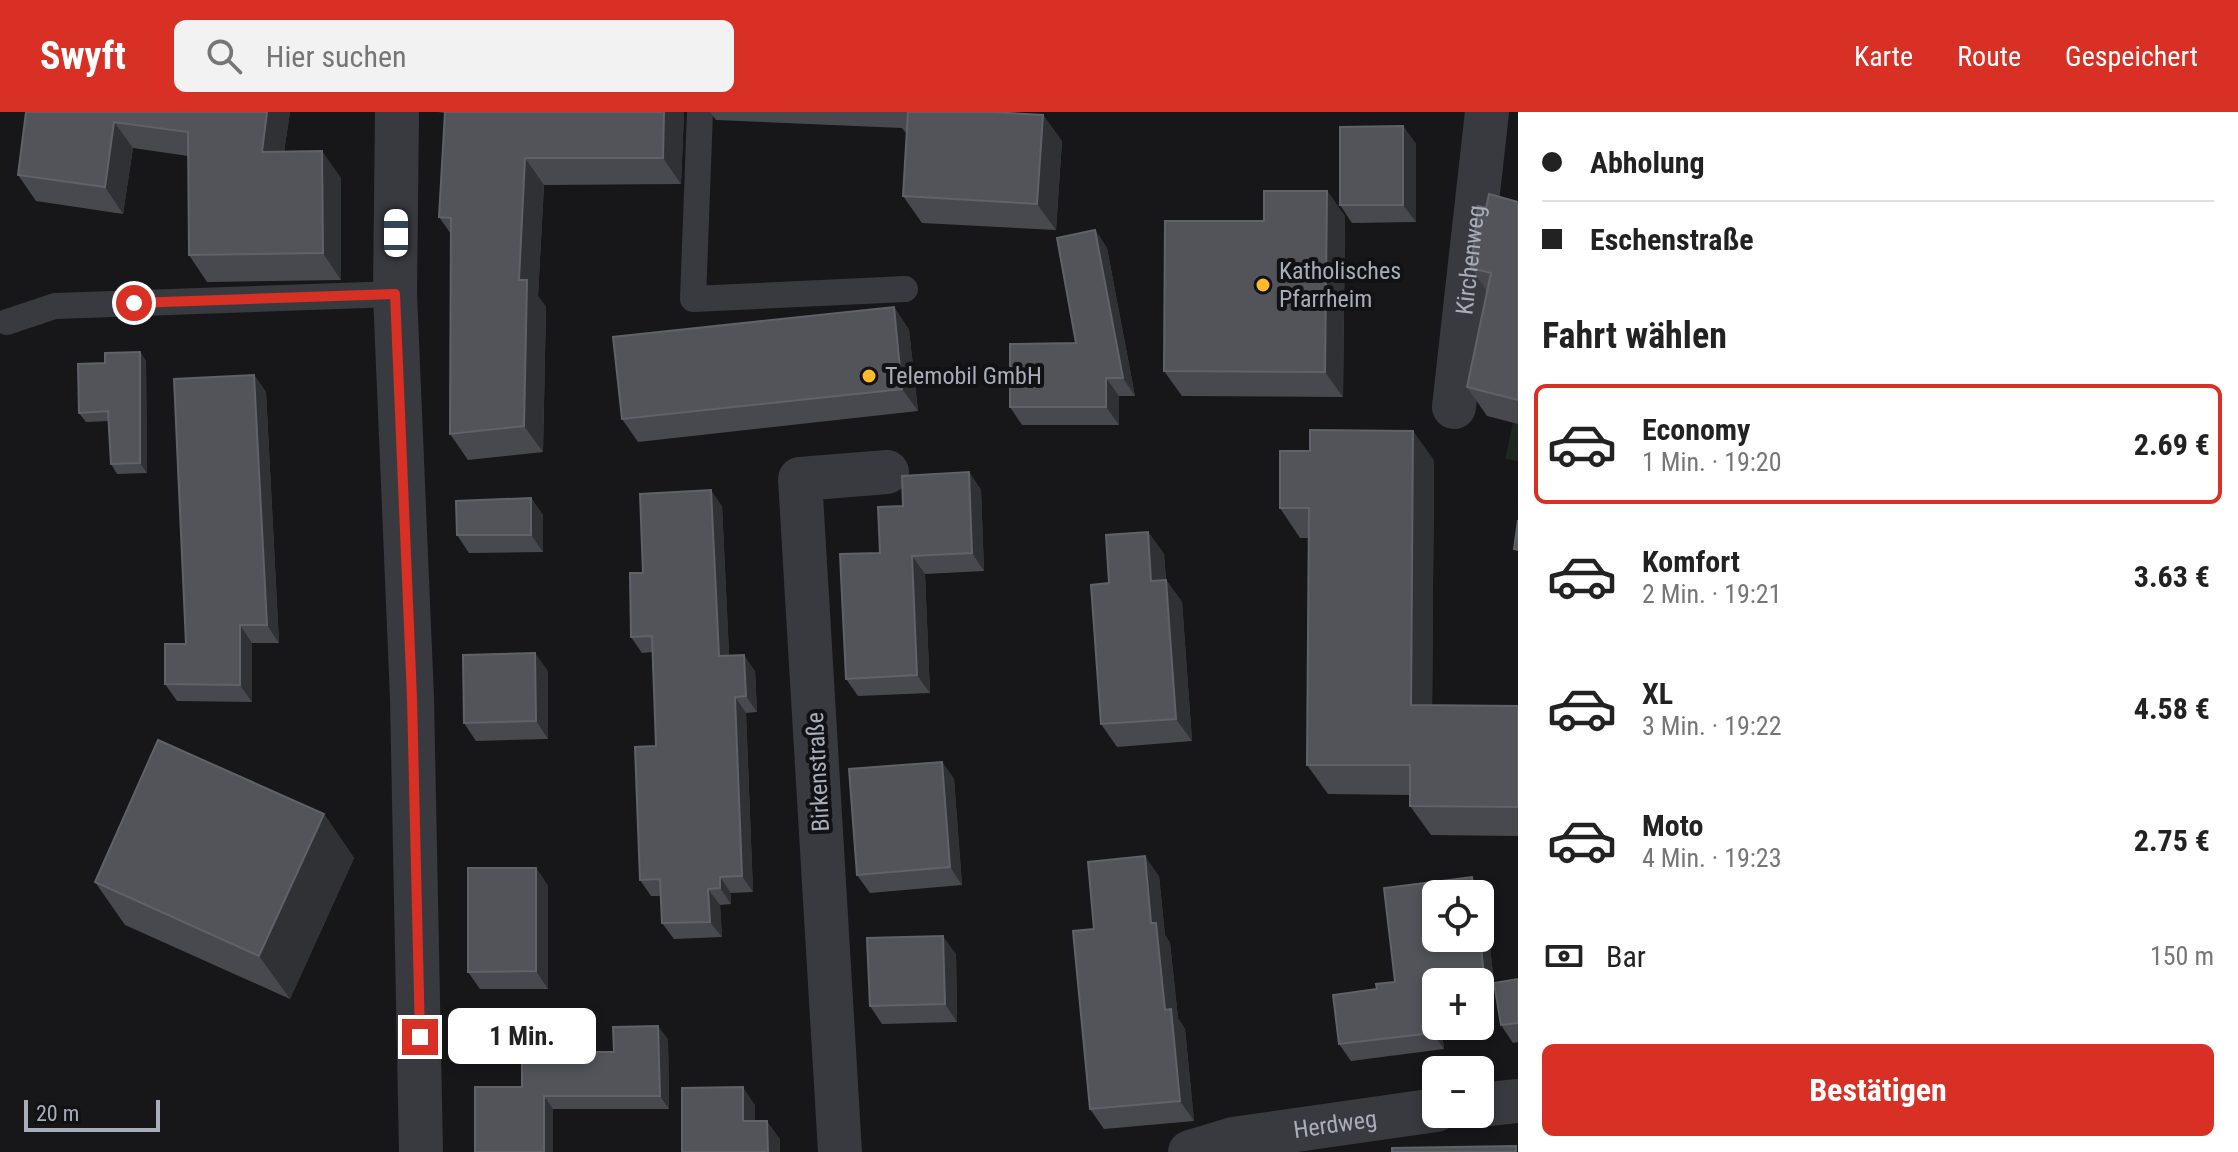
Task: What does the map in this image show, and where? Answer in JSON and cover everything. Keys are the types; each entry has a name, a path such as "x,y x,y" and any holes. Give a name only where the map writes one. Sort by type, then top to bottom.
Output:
{"street":[{"path":"397,112 395,294 412,698 421,1152"},
{"name":"Kirchenweg","path":"1454,407 1487,112"},
{"name":"Birkenstraße","path":"840,1152 800,479 887,472"},
{"path":"1494,1104 1518,1101"},
{"name":"Herdweg","path":"1190,1152 1233,1139 1422,1112"}],"lane":[{"path":"700,112 693,299 905,289"},
{"path":"7,322 55,306 395,294"}],"shaded area":[{"path":"1513,423 1518,424 1518,461 1505,459"}],"building":[{"path":"26,112 267,112 262,152 322,151 323,253 189,255 188,132 114,122 105,187 18,175"},
{"path":"445,112 664,112 663,158 525,158 519,280 527,280 524,426 450,434 451,218 439,217"},
{"path":"908,112 1043,115 1037,204 903,196"},
{"path":"1403,126 1403,205 1340,205 1340,127"},
{"name":"Katholisches Pfarrheim","path":"1264,191 1327,191 1325,372 1164,371 1165,221 1264,221"},
{"path":"1489,194 1518,202 1518,400 1467,387 1491,273 1471,268 1478,206 1486,208"},
{"path":"1095,230 1123,378 1106,378 1106,407 1010,407 1010,344 1076,343 1057,238"},
{"path":"894,307 902,389 622,419 613,337"},
{"path":"140,352 140,463 111,464 108,411 79,413 78,364 105,363 105,353"},
{"path":"254,375 267,625 240,625 240,685 165,684 165,644 186,644 174,379"},
{"path":"1310,430 1413,431 1411,705 1518,706 1518,807 1410,806 1410,765 1307,765 1309,508 1280,508 1280,451 1310,451"},
{"path":"969,472 972,553 912,556 917,675 846,679 840,554 880,553 878,507 903,506 902,476"},
{"path":"711,490 719,656 744,655 746,696 735,697 742,876 720,877 720,888 708,889 710,922 662,923 660,879 640,880 635,747 656,746 652,636 631,637 630,573 643,573 640,494"},
{"path":"531,498 531,535 457,535 456,501"},
{"path":"1518,520 1518,550 1514,549"},
{"path":"1148,532 1151,581 1166,580 1176,719 1101,724 1091,585 1109,583 1106,535"},
{"path":"535,653 536,721 464,723 463,655"},
{"path":"158,740 324,814 259,956 95,882"},
{"path":"942,762 950,867 857,875 849,769"},
{"path":"1145,856 1151,923 1156,923 1165,1010 1171,1009 1180,1101 1090,1109 1073,931 1094,929 1088,862"},
{"path":"468,868 536,868 536,971 468,972"},
{"path":"1422,883 1422,952 1482,952 1483,968 1422,968 1422,1034 1339,1044 1333,995 1377,989 1376,984 1395,982 1384,888"},
{"path":"943,936 945,1004 870,1006 867,938"},
{"path":"1518,979 1518,1023 1501,1025 1494,983"},
{"path":"658,1026 660,1096 544,1096 544,1152 475,1152 475,1087 522,1087 522,1052 614,1052 613,1027"},
{"path":"743,1087 743,1121 767,1121 768,1152 682,1152 682,1088"},
{"path":"1516,1146 1516,1152 1392,1152 1392,1148"}],"place":[{"name":"Katholisches Pfarrheim","path":"1263,285"},
{"name":"Telemobil GmbH","path":"869,376"}],"route":[{"path":"134,303 395,294 412,698 420,1037"}]}
